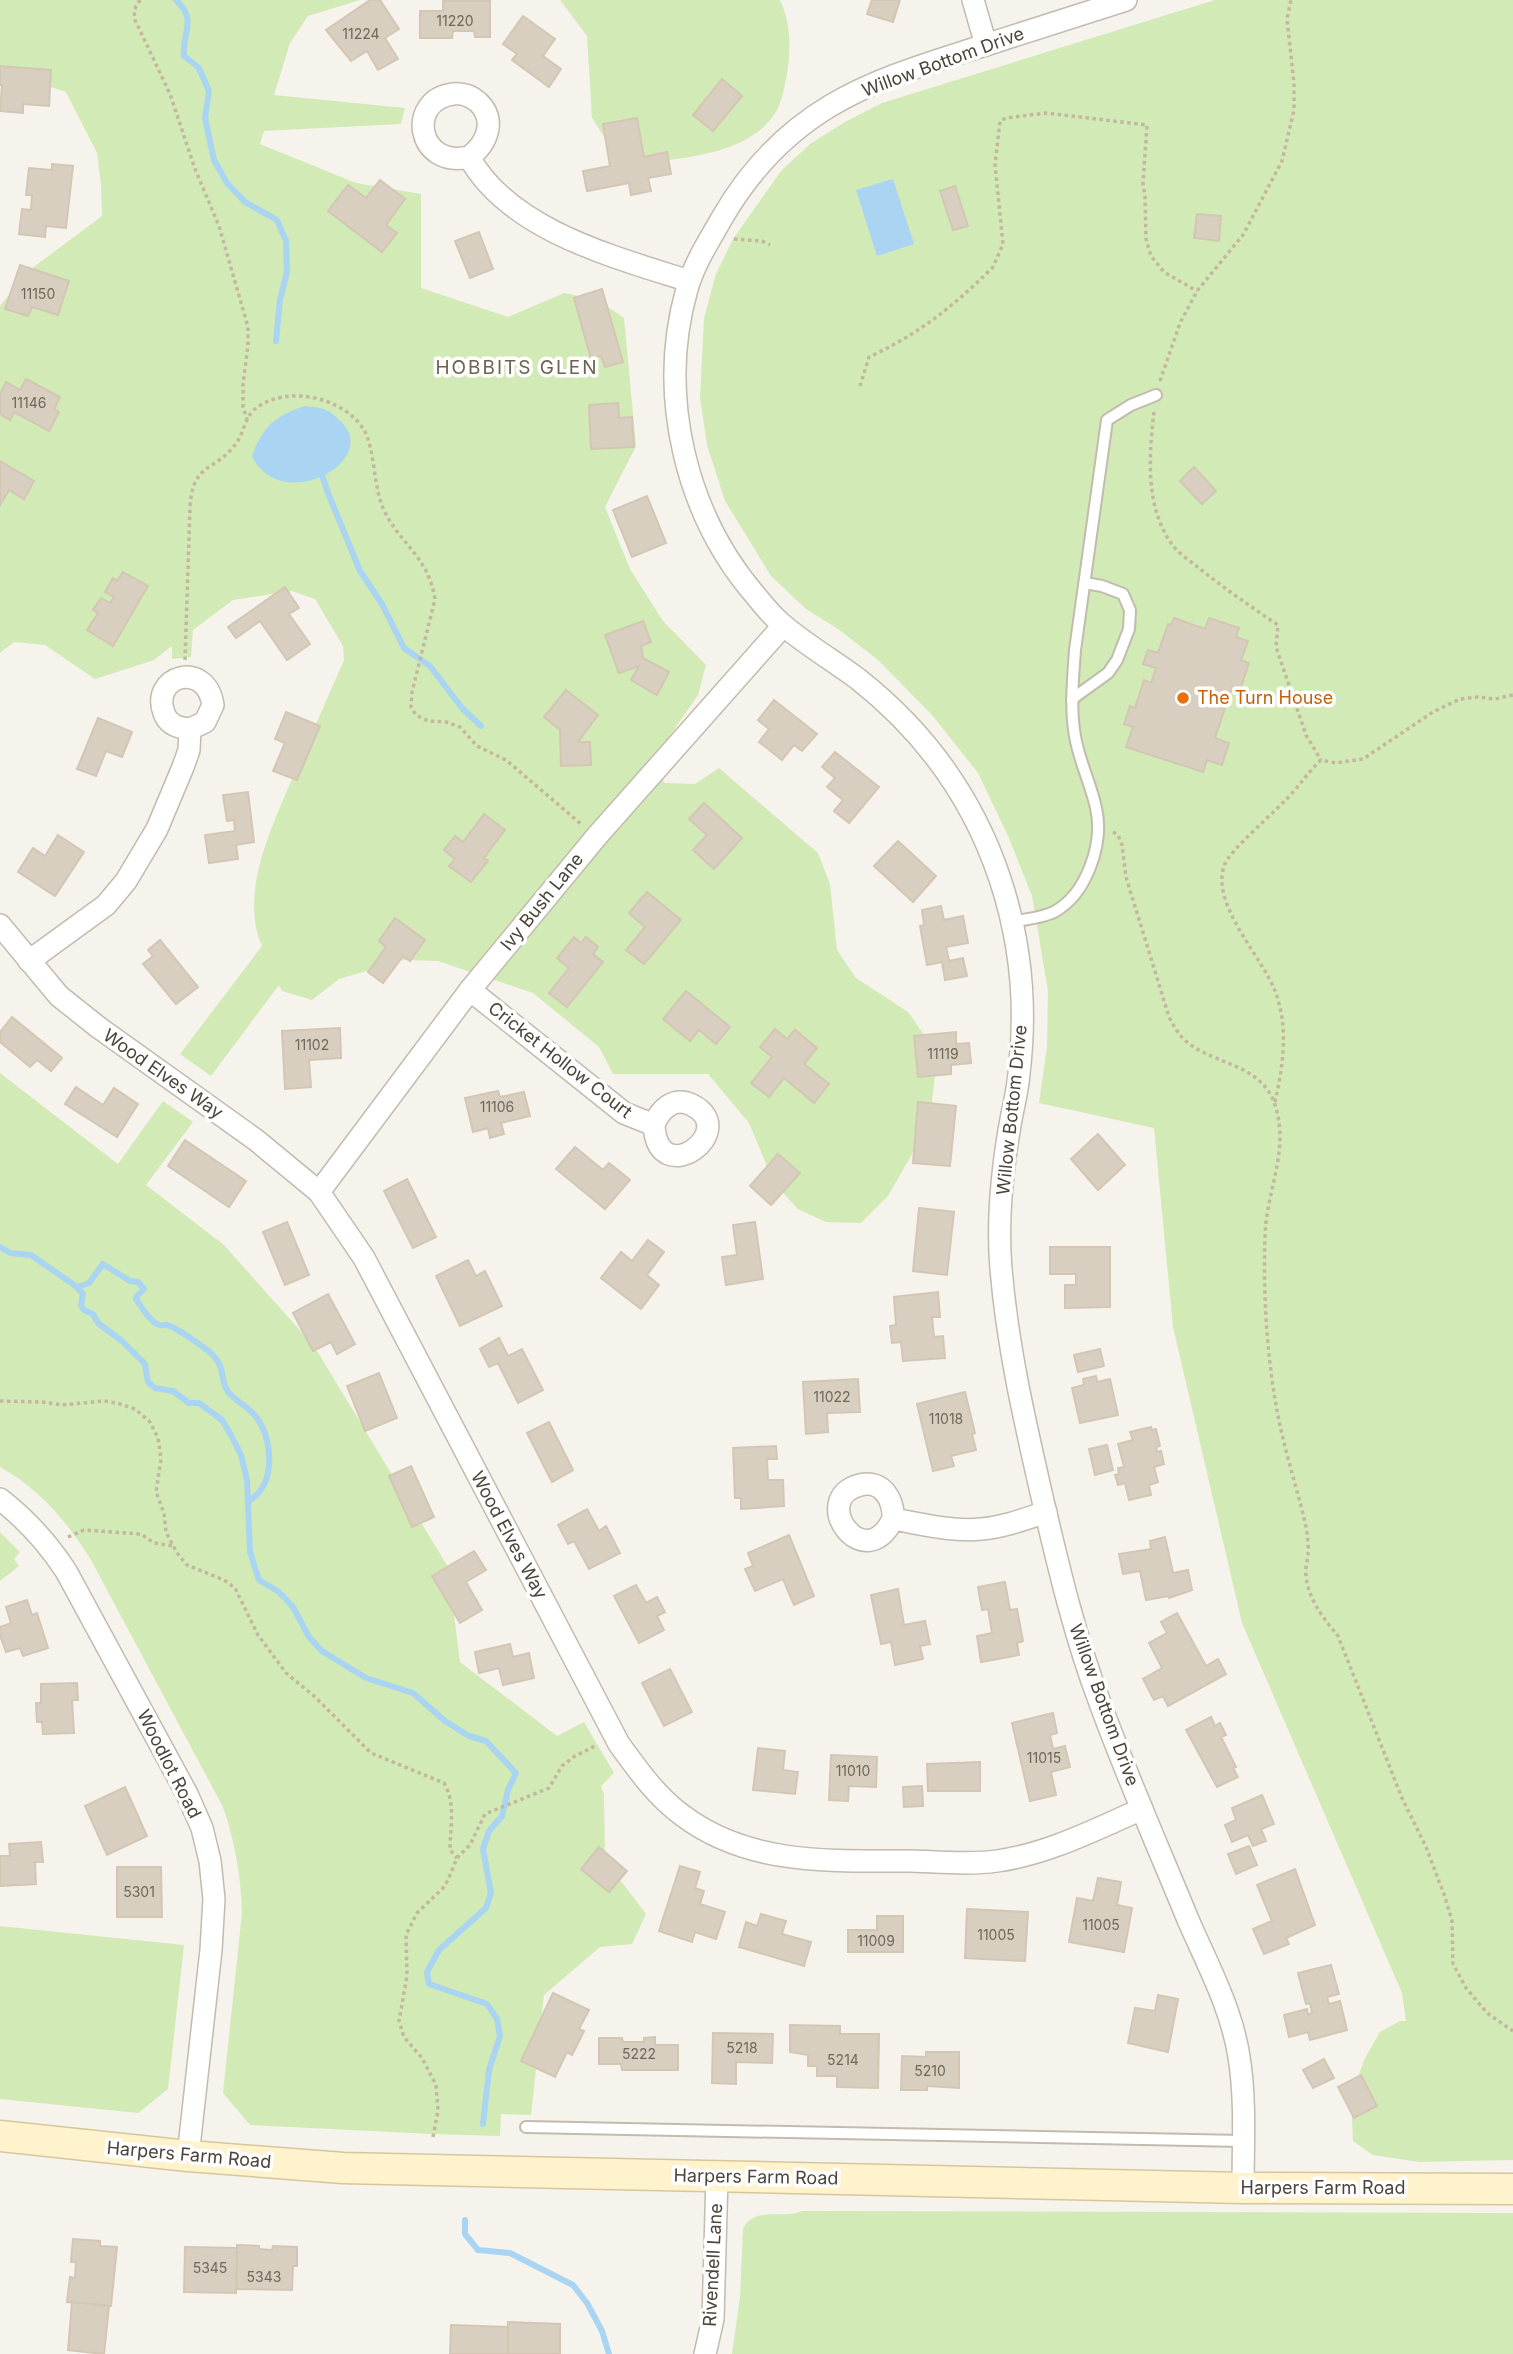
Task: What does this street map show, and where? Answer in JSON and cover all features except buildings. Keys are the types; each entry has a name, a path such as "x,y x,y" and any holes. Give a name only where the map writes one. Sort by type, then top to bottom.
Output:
{"main road":[{"name":"Harpers Farm Road","path":"0,2136 188,2156 343,2168 1242,2188 1513,2189"}],"street":[{"path":"973,0 986,45"},
{"name":"Willow Bottom Drive","path":"1126,0 869,85 827,108 790,135 755,170 729,205 689,281 681,314 676,383 677,426 697,497 731,564 783,626 858,679 894,709 960,790 992,856 1012,922 1020,962 1022,1035 1019,1079 1004,1166 1000,1258 1012,1366 1082,1654 1142,1809 1227,2011 1238,2052 1242,2094 1242,2188"},
{"path":"469,157 476,171 491,189 545,227 615,257 689,281"},
{"name":"Ivy Bush Lane","path":"319,1192 470,990 597,836 783,626"},
{"path":"185,677 201,681 208,686 213,705 205,722 190,729 179,728 170,723 165,718 161,705 162,694 167,686 185,677"},
{"path":"29,961 106,905 126,881 144,853 168,804 186,759 190,729"},
{"name":"Wood Elves Way","path":"0,925 59,996 97,1027 256,1140 319,1192 364,1258 615,1737 642,1775 664,1800 684,1817 733,1843 759,1852 793,1858 827,1861 996,1861 1069,1841 1142,1809"},
{"name":"Cricket Hollow Court","path":"470,990 624,1113 654,1125"},
{"name":"Woodlot Road","path":"0,1499 23,1517 48,1544 66,1571 187,1794 202,1828 210,1861 214,1899 211,1950 188,2156"},
{"path":"893,1519 956,1529 980,1529 1002,1526 1046,1512"},
{"name":"Rivendell Lane","path":"705,2354 713,2319 717,2176"}],"lane":[{"path":"1012,922 1053,912 1077,891 1091,860 1098,824 1096,808 1074,734 1072,699 1076,650 1107,420 1131,405 1156,395"},
{"path":"1072,699 1108,673 1117,660 1129,629 1130,610 1123,594 1085,583"},
{"path":"526,2127 1243,2141"}],"path":[{"path":"140,0 134,10 135,20 170,94 195,169 219,226 248,327 243,384 243,407 247,419"},
{"path":"1291,0 1287,19 1294,110 1282,161 1243,236 1197,291 1180,323 1156,395 1151,438 1151,488 1160,521 1172,545 1190,561 1228,592 1278,625 1276,647 1306,735 1321,760 1336,763 1363,759 1433,712 1460,699 1512,696"},
{"path":"860,386 869,358 923,329 948,310 998,259 1003,244 995,165 1000,121 1006,118 1046,113 1147,125 1143,174 1146,239 1151,256 1164,272 1197,291"},
{"path":"714,231 731,238 762,241 770,245"},
{"path":"185,677 191,492 197,477 227,455 255,409 290,395 312,397 353,416 364,431 370,446 373,476 383,507 396,531 415,551 428,571 433,584 435,599 411,707 416,715 428,721 446,722 460,727 477,746 506,760 597,836"},
{"path":"1321,760 1294,792 1227,858 1221,879 1226,904 1276,993 1283,1022 1283,1065 1275,1103 1281,1148 1266,1214 1265,1292 1270,1367 1279,1420 1308,1538 1305,1575 1311,1595 1338,1636 1402,1798 1426,1847 1452,1921 1453,1964 1465,1987 1480,2004 1513,2031"},
{"path":"1098,824 1118,835 1126,877 1168,1017 1177,1032 1188,1043 1247,1072 1261,1083 1275,1103"},
{"path":"0,1401 62,1405 104,1401 135,1409 150,1422 158,1438 161,1459 156,1492 166,1532 173,1546 187,1565 224,1580 235,1588 258,1635 286,1673 314,1696 371,1753 444,1783 450,1793 452,1805 450,1850 457,1858"},
{"path":"48,1544 84,1530 141,1534 154,1543 173,1546"},
{"path":"433,2137 438,2111 436,2085 422,2058 404,2037 398,2013 405,1987 405,1935 411,1921 443,1888 457,1858 470,1845 480,1820 490,1811 549,1788 568,1761 615,1737"}],"green space":[{"path":"0,0 360,0 308,16 290,43 274,95 405,108 401,124 264,131 260,144 356,183 421,194 421,288 508,317 564,293 598,300 624,318 636,446 605,507 630,569 663,621 706,665 698,695 658,753 664,783 695,784 719,768 818,853 830,884 837,950 856,978 908,1012 929,1042 935,1076 931,1110 920,1140 888,1196 861,1223 826,1222 798,1209 774,1183 749,1123 708,1074 613,1074 599,1047 533,993 438,961 404,960 339,979 312,1000 282,991 279,985 211,1076 180,1054 262,946 254,901 263,853 280,806 344,660 343,646 315,599 292,591 233,600 193,630 191,657 172,659 172,646 154,660 95,679 45,645 14,642 0,653 0,306 27,272 102,216 97,153 66,92 0,70"},
{"path":"560,0 780,0 788,27 789,45 787,74 777,110 765,125 733,146 693,156 635,164 610,146 592,118 587,36"},
{"path":"1215,0 1513,0 1513,2160 1419,2162 1373,2155 1353,2141 1351,2096 1365,2058 1380,2032 1400,2021 1406,2021 1402,1993 1242,1623 1173,1327 1154,1128 1039,1103 1047,1047 1048,991 1032,896 1009,838 978,773 932,715 878,660 838,629 806,609 771,576 725,501 707,445 700,398 704,318 716,274 733,239 781,171 810,144 882,103"},
{"path":"0,1073 118,1164 163,1101 193,1122 146,1185 224,1245 314,1346 448,1567 460,1662 557,1736 584,1722 614,1773 601,1786 604,1794 605,1860 646,1914 632,1944 600,1947 544,1995 531,2115 501,2114 500,2136 250,2125 223,2093 242,1913 237,1859 223,1807 82,1546 63,1520 40,1496 0,1467"},
{"path":"0,1532 20,1552 14,1559 19,1566 0,1581"},
{"path":"0,1926 184,1945 168,2089 138,2113 0,2099"},
{"path":"802,2211 1513,2213 1513,2354 732,2354 740,2297 743,2229 755,2217"}],"water":[{"path":"893,179 914,244 877,256 856,190"},
{"path":"305,406 324,409 339,420 350,435 349,451 339,465 324,476 304,482 284,482 266,474 252,456 271,424"}],"waterway":[{"path":"176,0 183,8 188,21 184,56 199,68 209,91 205,118 214,160 227,183 245,202 277,220 286,241 287,272 280,300 276,341"},
{"path":"320,469 360,571 382,604 404,648 430,666 462,708 481,726"},
{"path":"0,1247 10,1253 31,1255 77,1287 83,1294 81,1306 84,1310 93,1314 98,1323 122,1341 145,1364 148,1382 155,1388 173,1391 189,1403 199,1403 222,1420 241,1455 247,1480 250,1552 259,1580 279,1592 293,1607 309,1637 322,1651 366,1678 413,1693 445,1721 469,1736 486,1741 516,1773 508,1790 502,1816 489,1831 483,1849 491,1893 486,1908 439,1950 427,1972 429,1984 487,2004 497,2019 500,2036 489,2070 483,2124"},
{"path":"77,1287 89,1283 103,1264 130,1281 138,1282 144,1289 136,1299 151,1320 160,1326 167,1325 183,1333 217,1359 226,1388 257,1418 269,1449 268,1473 264,1484 250,1500"},
{"path":"465,2220 465,2234 478,2250 510,2253 573,2285 587,2303 602,2331 609,2354"}],"place":[{"name":"The Turn House","path":"1183,698"}],"district":[{"name":"HOBBITS GLEN","path":"517,367"}]}
